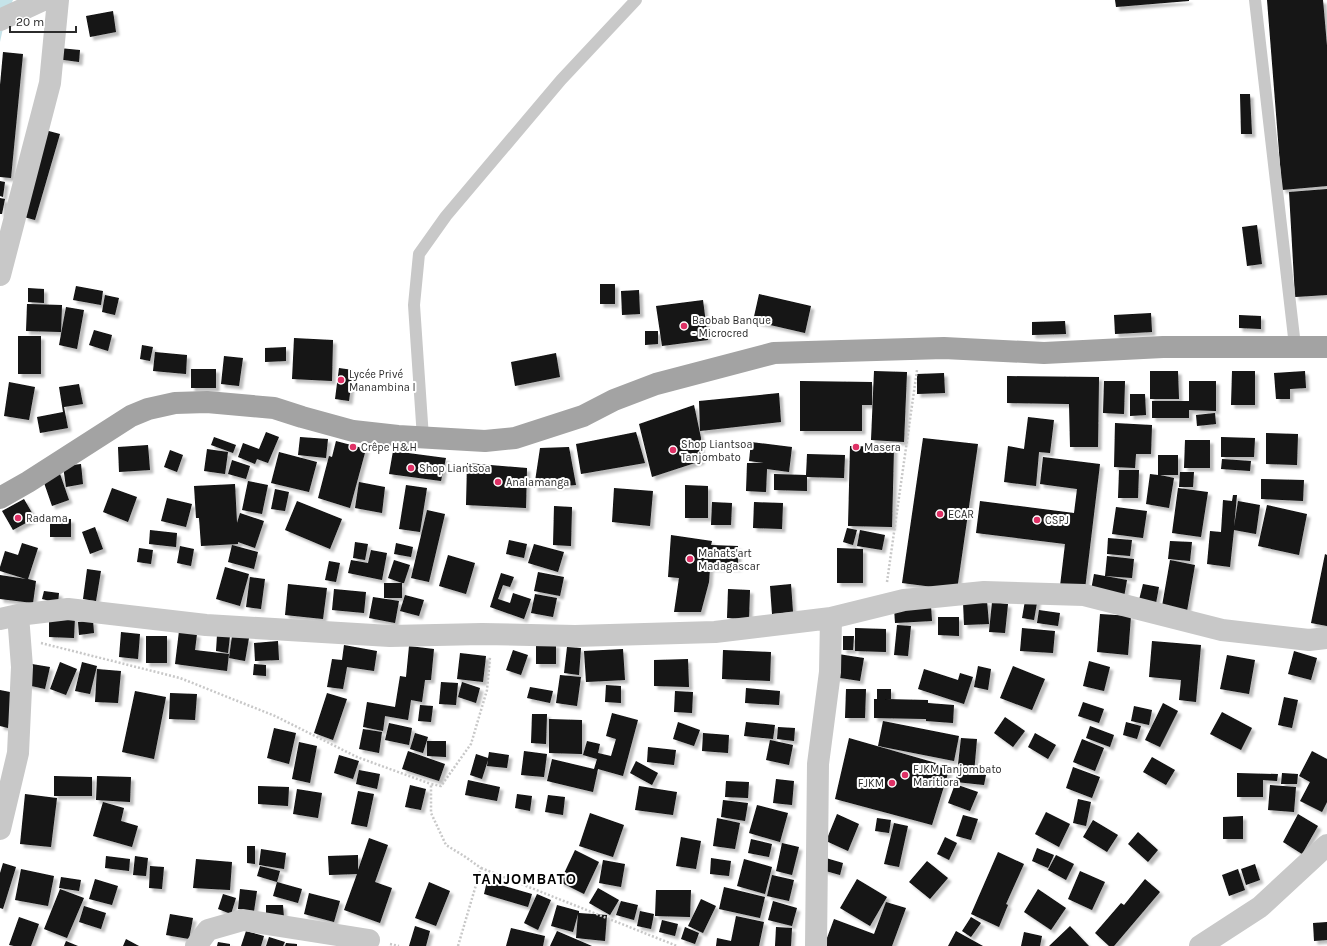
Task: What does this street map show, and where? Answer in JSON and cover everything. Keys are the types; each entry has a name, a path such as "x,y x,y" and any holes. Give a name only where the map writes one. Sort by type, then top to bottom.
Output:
{"main road":[{"path":"0,498 28,482 131,416 148,409 175,403 207,402 274,408 353,430 423,438 485,441 515,438 582,416 614,400 656,384 774,353 920,348 1044,353 1163,347 1327,346"}],"street":[{"path":"0,20 44,0"},
{"path":"0,275 50,83 58,0"},
{"path":"0,828 18,753 22,667 20,637 9,617 68,609 206,625 390,636 493,634 575,636 715,632 831,618 904,600 984,592 1084,595 1222,630 1309,640 1327,638"},
{"path":"816,946 818,764 830,672 831,618"},
{"path":"1200,946 1260,907 1327,845"},
{"path":"196,946 208,930 243,920 369,940"}],"lane":[{"path":"423,438 414,305 419,254 446,216 561,80 636,0"},
{"path":"1255,0 1295,346"}],"path":[{"path":"884,605 920,348"},
{"path":"20,637 180,678 275,716 357,758 431,784 441,786 471,744 487,690 493,634"},
{"path":"431,784 431,813 446,845 481,868 677,946"},
{"path":"458,946 481,868"}],"water":[{"path":"0,0 13,0 5,19 0,42"}],"building":[{"path":"1115,0 1189,0 1189,1 1116,7"},
{"path":"1267,0 1323,0 1327,46 1327,186 1282,190"},
{"path":"113,11 116,32 90,37 86,16"},
{"path":"59,48 80,50 79,62 57,59"},
{"path":"3,52 23,54 11,178 0,177 0,85"},
{"path":"1240,94 1250,94 1252,134 1241,134"},
{"path":"45,130 60,134 35,220 24,217"},
{"path":"0,181 5,182 3,197 0,196"},
{"path":"1327,189 1327,295 1295,297 1289,192"},
{"path":"0,198 5,199 2,214 0,214"},
{"path":"1257,225 1262,264 1247,266 1242,227"},
{"path":"600,284 615,284 615,304 600,304"},
{"path":"76,286 103,291 101,305 73,300"},
{"path":"28,288 44,289 44,303 28,302"},
{"path":"639,290 640,314 622,315 621,291"},
{"path":"759,294 811,306 805,333 753,321"},
{"path":"105,295 119,298 115,315 102,312"},
{"path":"703,300 708,340 662,346 656,306"},
{"path":"27,304 62,305 61,332 26,331"},
{"path":"66,307 84,310 77,349 59,345"},
{"path":"1151,313 1152,332 1115,334 1114,315"},
{"path":"1239,315 1261,316 1261,329 1239,328"},
{"path":"1065,321 1066,334 1032,335 1032,322"},
{"path":"94,330 112,335 108,351 89,345"},
{"path":"645,331 658,331 658,344 645,345"},
{"path":"18,336 41,336 41,374 18,374"},
{"path":"294,338 333,340 332,381 292,379"},
{"path":"142,345 153,347 150,361 140,359"},
{"path":"286,347 286,361 265,362 265,348"},
{"path":"155,352 187,355 186,374 153,371"},
{"path":"556,353 560,377 515,386 511,362"},
{"path":"224,356 243,358 239,386 221,384"},
{"path":"339,368 353,370 349,401 335,399"},
{"path":"191,369 216,369 216,388 191,388"},
{"path":"874,371 907,372 904,442 871,440"},
{"path":"1150,371 1178,371 1179,399 1150,399"},
{"path":"1232,371 1255,371 1255,405 1231,405"},
{"path":"1305,371 1306,388 1290,389 1290,399 1276,399 1274,373"},
{"path":"944,373 945,393 917,394 917,374"},
{"path":"1007,376 1099,377 1098,447 1070,447 1069,404 1007,403"},
{"path":"800,381 872,382 872,405 862,405 862,431 800,431"},
{"path":"1104,381 1125,381 1124,414 1103,413"},
{"path":"1189,381 1216,381 1216,411 1189,410 1189,418 1152,418 1152,401 1189,401"},
{"path":"9,382 35,387 29,420 4,416"},
{"path":"79,384 83,404 64,407 68,428 40,433 37,417 63,412 59,387"},
{"path":"779,393 781,422 700,431 699,401"},
{"path":"1130,394 1145,394 1146,415 1130,416"},
{"name":"Shop Liantsoa Tanjombato","path":"694,405 701,438 701,461 652,477 639,424"},
{"path":"1215,413 1216,424 1197,426 1196,415"},
{"path":"1028,417 1054,420 1050,453 1039,452 1036,486 1004,482 1008,446 1024,449"},
{"path":"1115,423 1152,425 1151,454 1136,454 1135,468 1114,467"},
{"path":"266,432 279,437 268,463 257,459 255,464 238,457 243,443 259,449"},
{"path":"636,432 645,463 581,474 576,444"},
{"path":"1266,433 1298,434 1297,465 1266,464"},
{"path":"214,437 236,445 233,453 211,445"},
{"path":"300,437 328,439 326,458 298,455"},
{"path":"1221,437 1255,438 1254,457 1221,457"},
{"name":"ECAR","path":"923,438 978,444 957,590 902,583"},
{"path":"1185,440 1210,440 1210,468 1184,468"},
{"path":"336,441 366,449 350,508 318,498 329,456 332,457"},
{"path":"751,442 792,447 789,472 767,469 766,492 746,491 747,463 764,463 749,461"},
{"path":"148,445 150,470 119,472 118,447"},
{"path":"850,446 894,447 892,527 848,526"},
{"path":"569,447 576,485 534,488 540,448"},
{"path":"207,449 228,452 225,474 204,471"},
{"path":"170,450 183,455 177,472 164,467"},
{"path":"393,451 446,458 441,481 389,474"},
{"path":"279,452 317,462 309,492 271,483"},
{"path":"807,454 845,455 844,478 807,477 807,491 774,490 774,474 806,475"},
{"path":"1158,455 1178,455 1178,475 1160,475 1174,478 1169,508 1146,504 1150,474 1158,475"},
{"name":"CSPJ","path":"1043,457 1100,464 1085,589 1060,586 1065,544 976,533 980,501 1074,513 1077,489 1040,484"},
{"path":"1222,459 1251,461 1250,471 1221,469"},
{"path":"232,460 250,466 246,479 228,474"},
{"path":"467,463 527,468 526,508 466,505"},
{"path":"81,464 83,484 66,487 63,466"},
{"path":"1119,470 1139,470 1138,498 1118,498"},
{"path":"59,471 69,500 52,506 42,477"},
{"path":"1180,472 1194,472 1193,487 1179,487"},
{"path":"1261,479 1304,480 1303,501 1261,499"},
{"path":"248,481 268,485 262,514 242,510"},
{"path":"359,482 385,487 382,513 355,508"},
{"path":"235,484 237,523 240,513 264,521 255,548 238,542 238,544 201,546 199,518 196,518 194,486"},
{"path":"406,485 427,488 420,532 399,529"},
{"path":"685,485 708,486 708,518 685,518"},
{"path":"112,488 137,497 128,522 103,512"},
{"path":"614,488 653,491 650,526 612,522"},
{"path":"1178,488 1208,492 1201,537 1172,533"},
{"path":"275,489 289,492 285,511 271,509"},
{"path":"1233,495 1237,495 1234,527 1238,501 1260,505 1256,534 1234,530 1230,567 1207,564 1210,531 1221,532 1223,500 1232,501"},
{"path":"167,498 192,504 186,527 161,521"},
{"path":"24,499 35,518 13,530 2,511"},
{"path":"297,501 342,519 330,549 285,530"},
{"path":"712,502 732,503 731,525 711,525"},
{"path":"754,502 783,503 782,529 753,528"},
{"path":"1267,505 1307,514 1299,555 1258,546"},
{"path":"554,506 572,507 571,546 553,545"},
{"path":"1116,507 1147,511 1143,538 1112,534"},
{"path":"427,510 445,514 429,582 411,578"},
{"path":"50,519 71,519 71,537 50,537"},
{"path":"95,527 103,549 90,554 82,532"},
{"path":"847,528 857,530 853,545 843,542"},
{"path":"150,530 177,533 176,547 149,544"},
{"path":"860,530 885,535 882,550 857,546"},
{"name":"Mahats'art Madagascar","path":"671,535 712,541 711,545 738,546 738,568 710,568 709,582 701,612 674,612 679,578 668,577"},
{"path":"1108,538 1132,540 1130,556 1107,554"},
{"path":"509,540 527,544 524,558 506,554"},
{"path":"1170,541 1192,542 1190,561 1168,559"},
{"path":"355,542 368,544 365,560 353,558"},
{"path":"22,543 38,548 28,579 36,581 33,603 0,599 0,575 26,579 0,571 5,551 18,555"},
{"path":"396,543 413,547 411,557 394,554"},
{"path":"534,544 564,552 558,572 528,563"},
{"path":"232,545 258,552 254,569 228,562"},
{"path":"180,546 194,549 191,566 177,563"},
{"path":"139,548 153,550 151,564 137,562"},
{"path":"837,548 863,549 863,583 837,583"},
{"path":"371,550 387,553 382,580 348,573 351,560 368,563"},
{"path":"1325,554 1327,555 1327,626 1311,623"},
{"path":"448,555 475,563 466,594 439,586"},
{"path":"1107,556 1134,559 1132,578 1105,576"},
{"path":"394,560 410,565 404,583 388,578"},
{"path":"1170,560 1195,565 1187,611 1162,606"},
{"path":"329,561 340,563 336,582 325,580"},
{"path":"225,567 249,574 240,606 216,599"},
{"path":"87,569 101,571 96,601 83,599"},
{"path":"538,572 564,577 560,596 534,591"},
{"path":"501,573 514,577 510,587 503,585 498,599 510,603 513,593 531,599 524,619 490,607"},
{"path":"1094,574 1127,580 1124,597 1091,590"},
{"path":"250,577 265,579 261,609 246,607"},
{"path":"384,583 402,583 402,598 384,598"},
{"path":"288,584 327,588 323,619 285,615"},
{"path":"791,584 793,612 772,614 770,586"},
{"path":"1143,584 1159,587 1156,603 1139,600"},
{"path":"334,589 366,592 364,613 332,610"},
{"path":"728,589 750,590 749,619 727,618"},
{"path":"44,591 59,593 58,603 42,599"},
{"path":"535,594 557,598 553,617 531,613"},
{"path":"405,595 424,600 419,616 400,611"},
{"path":"1026,595 1038,597 1034,620 1022,618"},
{"path":"373,597 399,601 395,623 369,618"},
{"path":"987,601 989,624 964,625 963,602"},
{"path":"992,602 1008,604 1005,633 989,632"},
{"path":"931,606 932,621 895,623 894,608"},
{"path":"1039,610 1060,613 1058,626 1037,623"},
{"path":"1100,614 1131,616 1128,655 1097,652"},
{"path":"49,616 75,617 74,638 49,637"},
{"path":"938,617 959,617 959,636 938,635"},
{"path":"93,620 94,633 79,635 78,622"},
{"path":"897,625 911,626 908,656 894,655"},
{"path":"855,628 886,629 886,652 855,651"},
{"path":"1022,628 1055,631 1053,653 1020,651"},
{"path":"179,631 197,634 195,650 229,654 227,671 175,664"},
{"path":"121,632 140,634 138,659 119,657"},
{"path":"217,635 230,636 228,653 216,651"},
{"path":"146,636 167,636 167,663 146,663"},
{"path":"232,636 249,638 245,661 229,658"},
{"path":"843,636 854,636 853,650 843,650"},
{"path":"278,641 279,660 255,661 254,643"},
{"path":"1152,641 1201,645 1196,702 1179,700 1181,680 1149,677"},
{"path":"536,644 556,644 556,664 536,664"},
{"path":"344,645 377,651 374,671 347,667 343,689 327,687 332,659 342,660"},
{"path":"409,646 434,649 431,680 425,680 422,702 411,700 408,720 385,716 383,731 363,727 367,702 395,707 400,676 406,677"},
{"path":"567,647 581,648 579,675 564,673"},
{"path":"623,649 625,680 586,682 584,651"},
{"path":"513,650 528,655 521,675 506,670"},
{"path":"723,650 771,652 770,681 722,679"},
{"path":"1294,651 1317,658 1311,680 1288,674"},
{"path":"460,653 486,656 483,682 457,679"},
{"path":"838,654 864,658 860,681 834,677"},
{"path":"1227,655 1255,660 1249,694 1220,689"},
{"path":"688,659 689,687 654,686 654,660"},
{"path":"1089,661 1110,667 1104,691 1083,686"},
{"path":"60,662 77,669 66,695 50,689"},
{"path":"82,662 97,666 90,694 75,691"},
{"path":"32,664 50,667 45,689 27,685"},
{"path":"254,664 266,665 266,676 253,675"},
{"path":"978,666 991,669 988,690 974,687"},
{"path":"1013,666 1045,679 1032,710 1000,698"},
{"path":"97,669 121,671 118,703 95,702"},
{"path":"924,669 958,680 960,673 973,677 964,704 918,689"},
{"path":"560,675 581,677 577,706 556,703"},
{"path":"441,682 458,683 456,705 439,704"},
{"path":"462,682 480,688 476,703 458,697"},
{"path":"606,685 621,686 621,703 605,702"},
{"path":"530,687 553,691 550,703 527,698"},
{"path":"746,688 780,691 779,705 745,703"},
{"path":"846,689 866,689 865,718 845,718"},
{"path":"877,689 891,689 891,699 885,699 928,700 928,703 954,705 953,723 926,721 926,719 874,718 874,699 877,699"},
{"path":"0,690 15,693 8,728 0,726"},
{"path":"135,691 166,697 154,759 122,752"},
{"path":"675,691 693,692 692,713 674,712"},
{"path":"170,693 197,694 195,720 169,719"},
{"path":"327,693 347,699 333,740 314,733"},
{"path":"1284,697 1298,700 1292,728 1278,725"},
{"path":"1083,702 1104,709 1099,723 1078,716"},
{"path":"1163,703 1178,711 1160,747 1145,740"},
{"path":"420,705 433,706 431,722 418,721"},
{"path":"1134,706 1152,710 1149,725 1131,721"},
{"path":"1222,712 1252,728 1241,750 1210,734"},
{"path":"612,713 638,720 623,776 598,769 593,792 547,781 552,759 594,769 597,759 583,755 587,741 600,744 598,753 611,756 616,739 606,736"},
{"path":"532,714 547,714 546,744 531,743"},
{"path":"1005,717 1025,731 1013,747 994,733"},
{"path":"549,719 582,720 582,754 549,753"},
{"path":"883,721 959,736 954,761 878,746"},
{"path":"678,722 700,730 694,746 673,739"},
{"path":"746,722 775,725 773,739 744,736"},
{"path":"1126,722 1141,726 1137,739 1123,735"},
{"path":"389,723 412,728 409,745 385,740"},
{"path":"1090,726 1114,735 1110,747 1086,738"},
{"path":"778,727 795,728 794,741 777,739"},
{"path":"274,728 296,733 289,764 267,758"},
{"path":"363,729 382,732 379,753 359,749"},
{"path":"415,733 428,737 423,753 410,749"},
{"path":"703,733 729,735 728,753 702,751"},
{"path":"1035,733 1056,745 1048,759 1028,747"},
{"name":"FJKM","path":"849,738 950,767 932,825 835,799"},
{"path":"961,738 977,739 974,773 986,775 984,785 956,782"},
{"path":"1082,739 1104,748 1095,771 1073,762"},
{"path":"770,740 793,745 789,765 766,760"},
{"path":"427,741 446,741 446,757 427,756"},
{"path":"299,742 317,746 310,783 292,779"},
{"path":"648,747 676,750 674,765 647,762"},
{"path":"408,751 445,764 439,781 402,769"},
{"path":"524,751 547,754 544,777 521,775"},
{"path":"1312,751 1327,759 1327,802 1322,812 1300,801 1310,782 1299,776"},
{"path":"489,752 509,755 507,768 487,766 488,760 482,779 470,775 476,754 488,758"},
{"path":"339,755 359,761 353,779 334,773"},
{"path":"1152,757 1175,770 1166,785 1143,772"},
{"path":"636,761 658,773 652,785 630,773"},
{"path":"1073,767 1100,777 1092,798 1066,788"},
{"path":"359,770 380,774 377,789 356,784"},
{"path":"1237,773 1278,774 1277,781 1263,780 1263,797 1237,797"},
{"path":"1282,773 1298,774 1297,784 1281,784"},
{"path":"54,776 92,777 92,796 54,796"},
{"path":"97,776 131,777 130,802 96,800"},
{"path":"776,779 794,781 792,805 773,803"},
{"path":"468,780 500,787 497,801 465,795"},
{"path":"726,781 749,782 748,798 725,797"},
{"path":"955,784 978,792 970,811 948,803"},
{"path":"410,785 426,789 421,810 405,807"},
{"path":"1270,785 1296,787 1294,812 1268,810"},
{"path":"258,786 289,787 288,806 258,804"},
{"path":"639,786 677,792 673,815 635,810"},
{"path":"297,789 322,793 318,818 293,814"},
{"path":"358,791 374,794 367,827 351,824"},
{"path":"25,794 57,798 51,847 20,844"},
{"path":"517,794 532,796 530,811 515,808"},
{"path":"548,795 565,797 563,815 545,812"},
{"path":"1078,799 1091,802 1086,826 1073,823"},
{"path":"723,800 748,803 745,821 721,817"},
{"path":"103,802 124,808 121,821 138,826 132,847 93,836"},
{"path":"757,805 788,813 780,842 749,833"},
{"path":"1046,812 1070,824 1059,847 1035,834"},
{"path":"590,813 624,825 613,857 579,846"},
{"path":"837,814 859,824 848,851 826,841"},
{"path":"1298,814 1318,826 1302,854 1283,842"},
{"path":"963,815 978,819 971,840 956,836"},
{"path":"1243,816 1243,839 1223,839 1223,817"},
{"path":"717,818 740,823 735,849 713,846"},
{"path":"877,818 891,820 889,833 875,831"},
{"path":"1093,820 1118,835 1107,852 1083,837"},
{"path":"894,823 908,826 899,867 884,864"},
{"path":"1138,832 1158,850 1148,862 1128,844"},
{"path":"681,837 701,841 696,869 676,866"},
{"path":"945,837 957,843 949,860 937,854"},
{"path":"369,838 388,845 375,882 392,888 380,923 344,910 357,874 329,875 328,856 358,855 358,870"},
{"path":"751,839 772,844 769,857 748,853"},
{"path":"782,843 799,847 792,875 776,871"},
{"path":"247,846 255,846 255,864 247,863"},
{"path":"1037,848 1054,855 1048,868 1032,861"},
{"path":"261,849 286,853 284,869 259,865"},
{"path":"575,850 599,862 584,894 560,882"},
{"path":"998,852 1024,864 1006,904 1008,905 999,927 971,914"},
{"path":"1056,855 1074,864 1066,880 1048,870"},
{"path":"106,856 130,859 129,871 105,868"},
{"path":"135,856 148,858 146,876 133,875"},
{"path":"819,856 843,863 840,875 815,868"},
{"path":"711,858 731,861 729,876 710,874"},
{"path":"196,859 232,862 230,890 193,888"},
{"path":"744,859 772,867 765,894 737,886"},
{"path":"603,860 625,864 621,887 599,883"},
{"path":"927,861 948,878 930,899 909,882"},
{"path":"3,863 16,867 3,909 0,908 0,873"},
{"path":"1255,864 1260,880 1246,885 1241,869"},
{"path":"150,866 164,867 162,889 149,888"},
{"path":"260,866 280,871 277,882 257,876"},
{"path":"21,869 54,876 48,906 15,900"},
{"path":"1238,869 1245,890 1229,896 1222,875"},
{"path":"1080,871 1105,882 1092,910 1068,899"},
{"path":"772,875 794,880 789,901 767,896"},
{"path":"61,877 81,880 79,891 59,888"},
{"path":"95,879 118,886 112,905 89,899"},
{"path":"857,879 887,897 870,926 840,908"},
{"path":"1145,879 1160,892 1114,946 1109,946 1095,933 1121,903 1124,905"},
{"path":"487,881 532,894 528,907 484,894"},
{"path":"277,882 302,889 298,903 273,896"},
{"path":"429,882 450,891 436,926 415,918"},
{"path":"724,887 765,897 760,918 719,909"},
{"path":"598,888 619,900 610,915 589,903"},
{"path":"60,889 84,898 67,938 44,929"},
{"path":"240,889 257,891 254,911 238,909"},
{"path":"1038,889 1066,908 1051,930 1024,912"},
{"path":"656,890 691,890 690,917 655,916"},
{"path":"309,893 340,901 334,922 304,914"},
{"path":"223,894 236,898 231,914 218,909"},
{"path":"537,894 551,900 538,930 524,923"},
{"path":"701,899 716,906 703,933 688,926"},
{"path":"621,901 638,905 634,920 616,915"},
{"path":"773,901 797,908 792,926 768,920"},
{"path":"886,902 906,908 892,946 824,946 834,919 874,934"},
{"path":"266,905 283,905 284,918 266,919"},
{"path":"557,905 579,911 579,913 607,915 605,941 576,938 578,914 573,932 551,926"},
{"path":"84,906 106,913 101,929 79,922"},
{"path":"640,911 654,914 651,929 637,926"},
{"path":"170,914 193,918 189,939 166,935"},
{"path":"736,916 764,922 759,946 716,946 717,938 731,941"},
{"path":"19,917 39,924 31,946 9,945"},
{"path":"971,917 981,923 971,937 962,931"},
{"path":"662,920 678,924 675,936 659,932"},
{"path":"1327,922 1327,940 1314,941 1313,923"},
{"path":"415,926 430,931 426,946 409,946"},
{"path":"1070,926 1089,946 1049,946"},
{"path":"685,927 699,933 695,944 681,939"},
{"path":"776,927 792,928 791,946 775,946"},
{"path":"511,928 545,936 543,946 506,946"},
{"path":"246,931 264,936 261,946 241,946"},
{"path":"557,931 592,946 550,946"},
{"path":"956,931 983,946 948,946"},
{"path":"1024,932 1042,936 1040,946 1021,946"},
{"path":"269,937 285,942 283,946 266,946"},
{"path":"126,939 139,946 123,946"},
{"path":"66,941 78,946 64,946"},
{"path":"218,942 230,944 230,946 217,946"},
{"path":"286,943 297,944 297,946 285,946"}],"place":[{"name":"Baobab Banque - Microcred","path":"684,326"},
{"name":"Lycée Privé Manambina I","path":"341,380"},
{"name":"Crêpe H&H","path":"353,447"},
{"name":"Masera","path":"856,447"},
{"name":"Shop Liantsoa Tanjombato","path":"673,450"},
{"name":"Shop Liantsoa","path":"411,468"},
{"name":"Analamanga","path":"498,482"},
{"name":"ECAR","path":"940,514"},
{"name":"Radama","path":"18,518"},
{"name":"CSPJ","path":"1037,520"},
{"name":"Mahats'art Madagascar","path":"690,559"},
{"name":"FJKM Tanjombato Maritiora","path":"905,775"},
{"name":"FJKM","path":"892,783"}],"district":[{"name":"TANJOMBATO","path":"525,879"}]}
